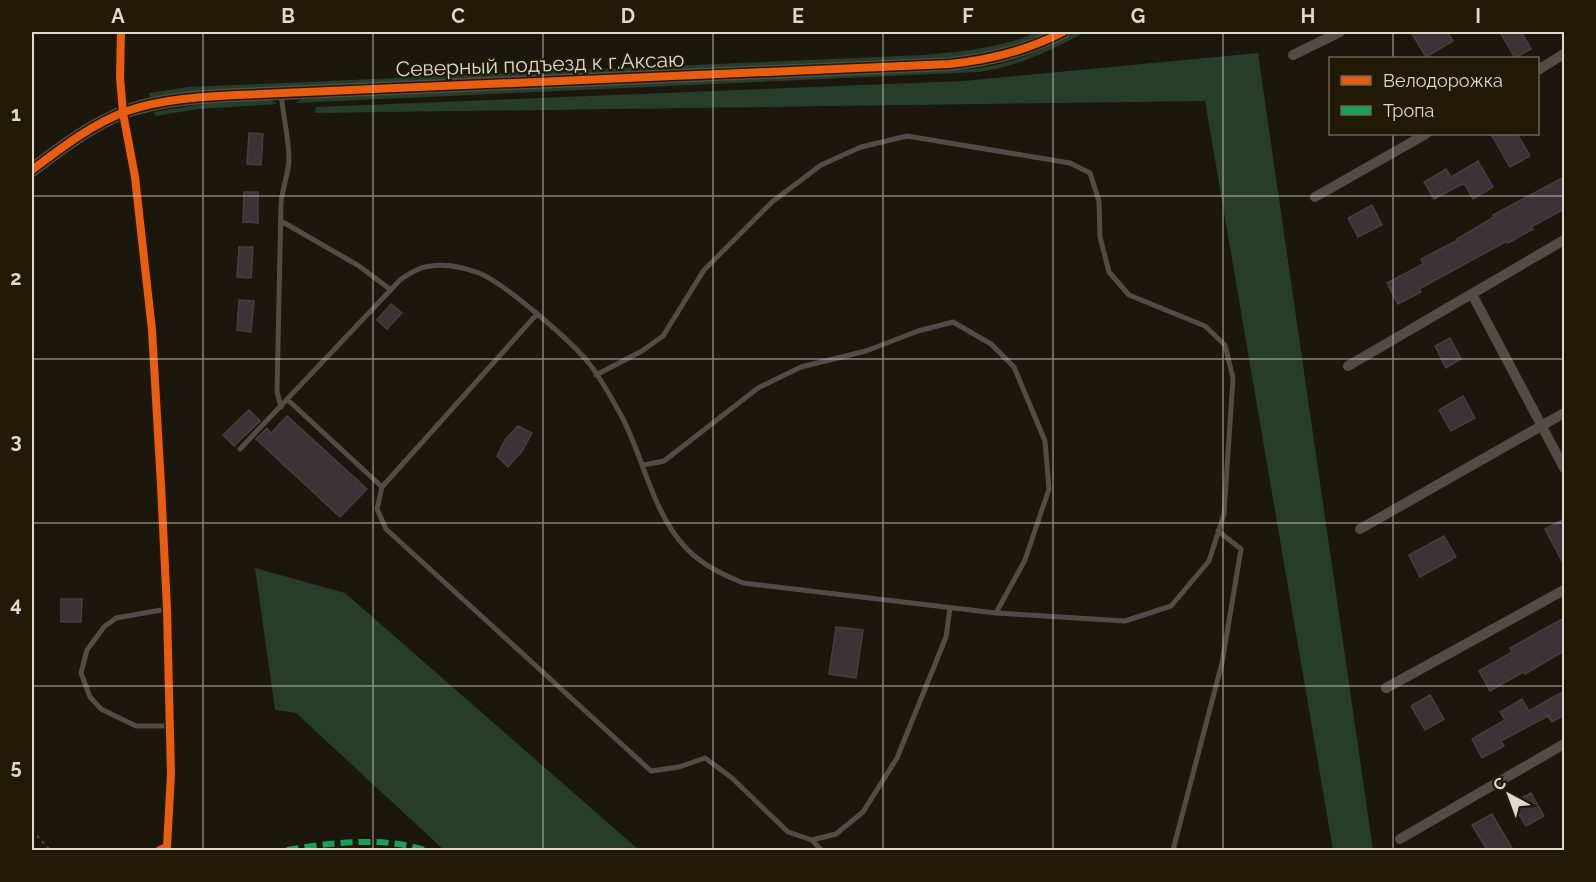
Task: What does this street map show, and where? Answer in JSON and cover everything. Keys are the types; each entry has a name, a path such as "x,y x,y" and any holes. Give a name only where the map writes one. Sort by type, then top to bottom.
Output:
{"street":[{"path":"121,32 120,77 123,112 135,177 152,330 167,609 171,774 167,848 160,850"},
{"name":"Северный подъезд к г.Аксаю","path":"32,170 82,135 123,112 177,100 281,93 949,64 988,60 1012,54 1063,32"},
{"path":"1293,55 1340,32"},
{"path":"1539,69 1564,54"},
{"path":"1315,197 1424,135"},
{"path":"1348,366 1564,240"},
{"path":"1472,294 1564,468"},
{"path":"1360,529 1564,412"},
{"path":"1386,688 1564,590"},
{"path":"1400,839 1564,744"}],"lane":[{"path":"281,93 288,136 289,164 282,188 277,392 281,407"},
{"path":"240,449 401,279 424,267 452,266 481,274 537,314 589,363 596,375 622,417 661,512 685,547 710,568 743,583 996,613 1125,621 1171,606 1209,561 1224,514 1233,378 1226,345 1204,326 1129,296 1109,272 1100,237 1099,201 1090,173 1070,163 907,136 861,147 821,165 772,202 704,270 663,336 642,351 596,375"},
{"path":"281,221 359,266 391,290"},
{"path":"537,314 382,487 376,509 386,529 651,771 679,767 705,758 732,778 788,832 812,840 821,850"},
{"path":"643,465 664,461 758,388 801,367 866,351 918,331 953,322 991,344 1014,367 1045,441 1048,489 1025,560 996,613"},
{"path":"288,400 382,487"},
{"path":"1173,850 1222,663 1240,549 1218,531"},
{"path":"812,840 836,834 863,812 897,758 946,637 950,608"},
{"path":"167,609 116,618 104,627 87,650 81,673 90,697 100,709 136,726 170,726"}],"path":[{"path":"32,830 50,850"}],"green space":[{"path":"1038,32 1048,32 999,49 947,57 210,90 150,97 149,93 189,87 922,55 981,48"},
{"path":"1076,32 1085,32 1034,57 1008,66 979,72 295,103 303,99 973,69 1026,56"},
{"path":"1258,53 1373,850 1333,850 1205,101 315,113 316,107 964,81"},
{"path":"270,100 278,104 199,109 155,116 154,112 203,104"},
{"path":"255,568 345,593 639,850 444,850 296,713 275,710"}],"building":[{"path":"1411,32 1447,32 1453,41 1426,57"},
{"path":"1500,32 1521,32 1531,49 1514,57"},
{"path":"249,133 263,134 261,165 247,164"},
{"path":"1492,135 1518,135 1530,156 1510,167"},
{"path":"1478,161 1493,187 1473,199 1464,183 1434,199 1424,182 1446,169 1451,177"},
{"path":"1564,177 1564,209 1508,243 1507,241 1419,289 1421,292 1398,304 1387,283 1423,264 1421,259 1458,240 1494,217 1493,215"},
{"path":"244,192 258,192 258,223 243,222"},
{"path":"1372,205 1382,225 1358,237 1348,218"},
{"path":"239,247 253,247 251,278 237,277"},
{"path":"239,300 254,301 251,332 237,330"},
{"path":"391,304 402,313 387,329 377,320"},
{"path":"1450,338 1461,359 1446,368 1435,346"},
{"path":"1463,396 1475,418 1451,431 1439,410"},
{"path":"249,410 260,421 234,446 223,435"},
{"path":"287,416 367,489 340,517 256,439 267,428 271,433"},
{"path":"518,426 532,433 522,451 508,467 497,456 505,440"},
{"path":"1564,519 1564,565 1545,529"},
{"path":"1444,536 1456,557 1420,577 1409,555"},
{"path":"61,599 82,599 81,622 61,622"},
{"path":"1564,618 1564,651 1490,691 1479,671 1512,652 1510,648"},
{"path":"836,627 863,630 856,678 829,674"},
{"path":"1564,691 1564,715 1552,722 1548,716 1501,741 1504,746 1482,758 1472,739 1505,720 1500,712 1522,699 1529,711"},
{"path":"1430,695 1444,719 1425,730 1411,706"},
{"path":"1531,793 1544,816 1526,826 1512,803"},
{"path":"1492,814 1513,850 1487,850 1472,825"}],"marked path":[{"path":"287,850 356,842 391,843 424,850"}],"cycle path":[{"path":"121,32 120,77 123,113 135,177 152,330 167,609 171,774 167,847 160,850"},
{"path":"32,170 77,137 114,116 140,107 181,99 949,64 1008,54 1063,32"}]}
